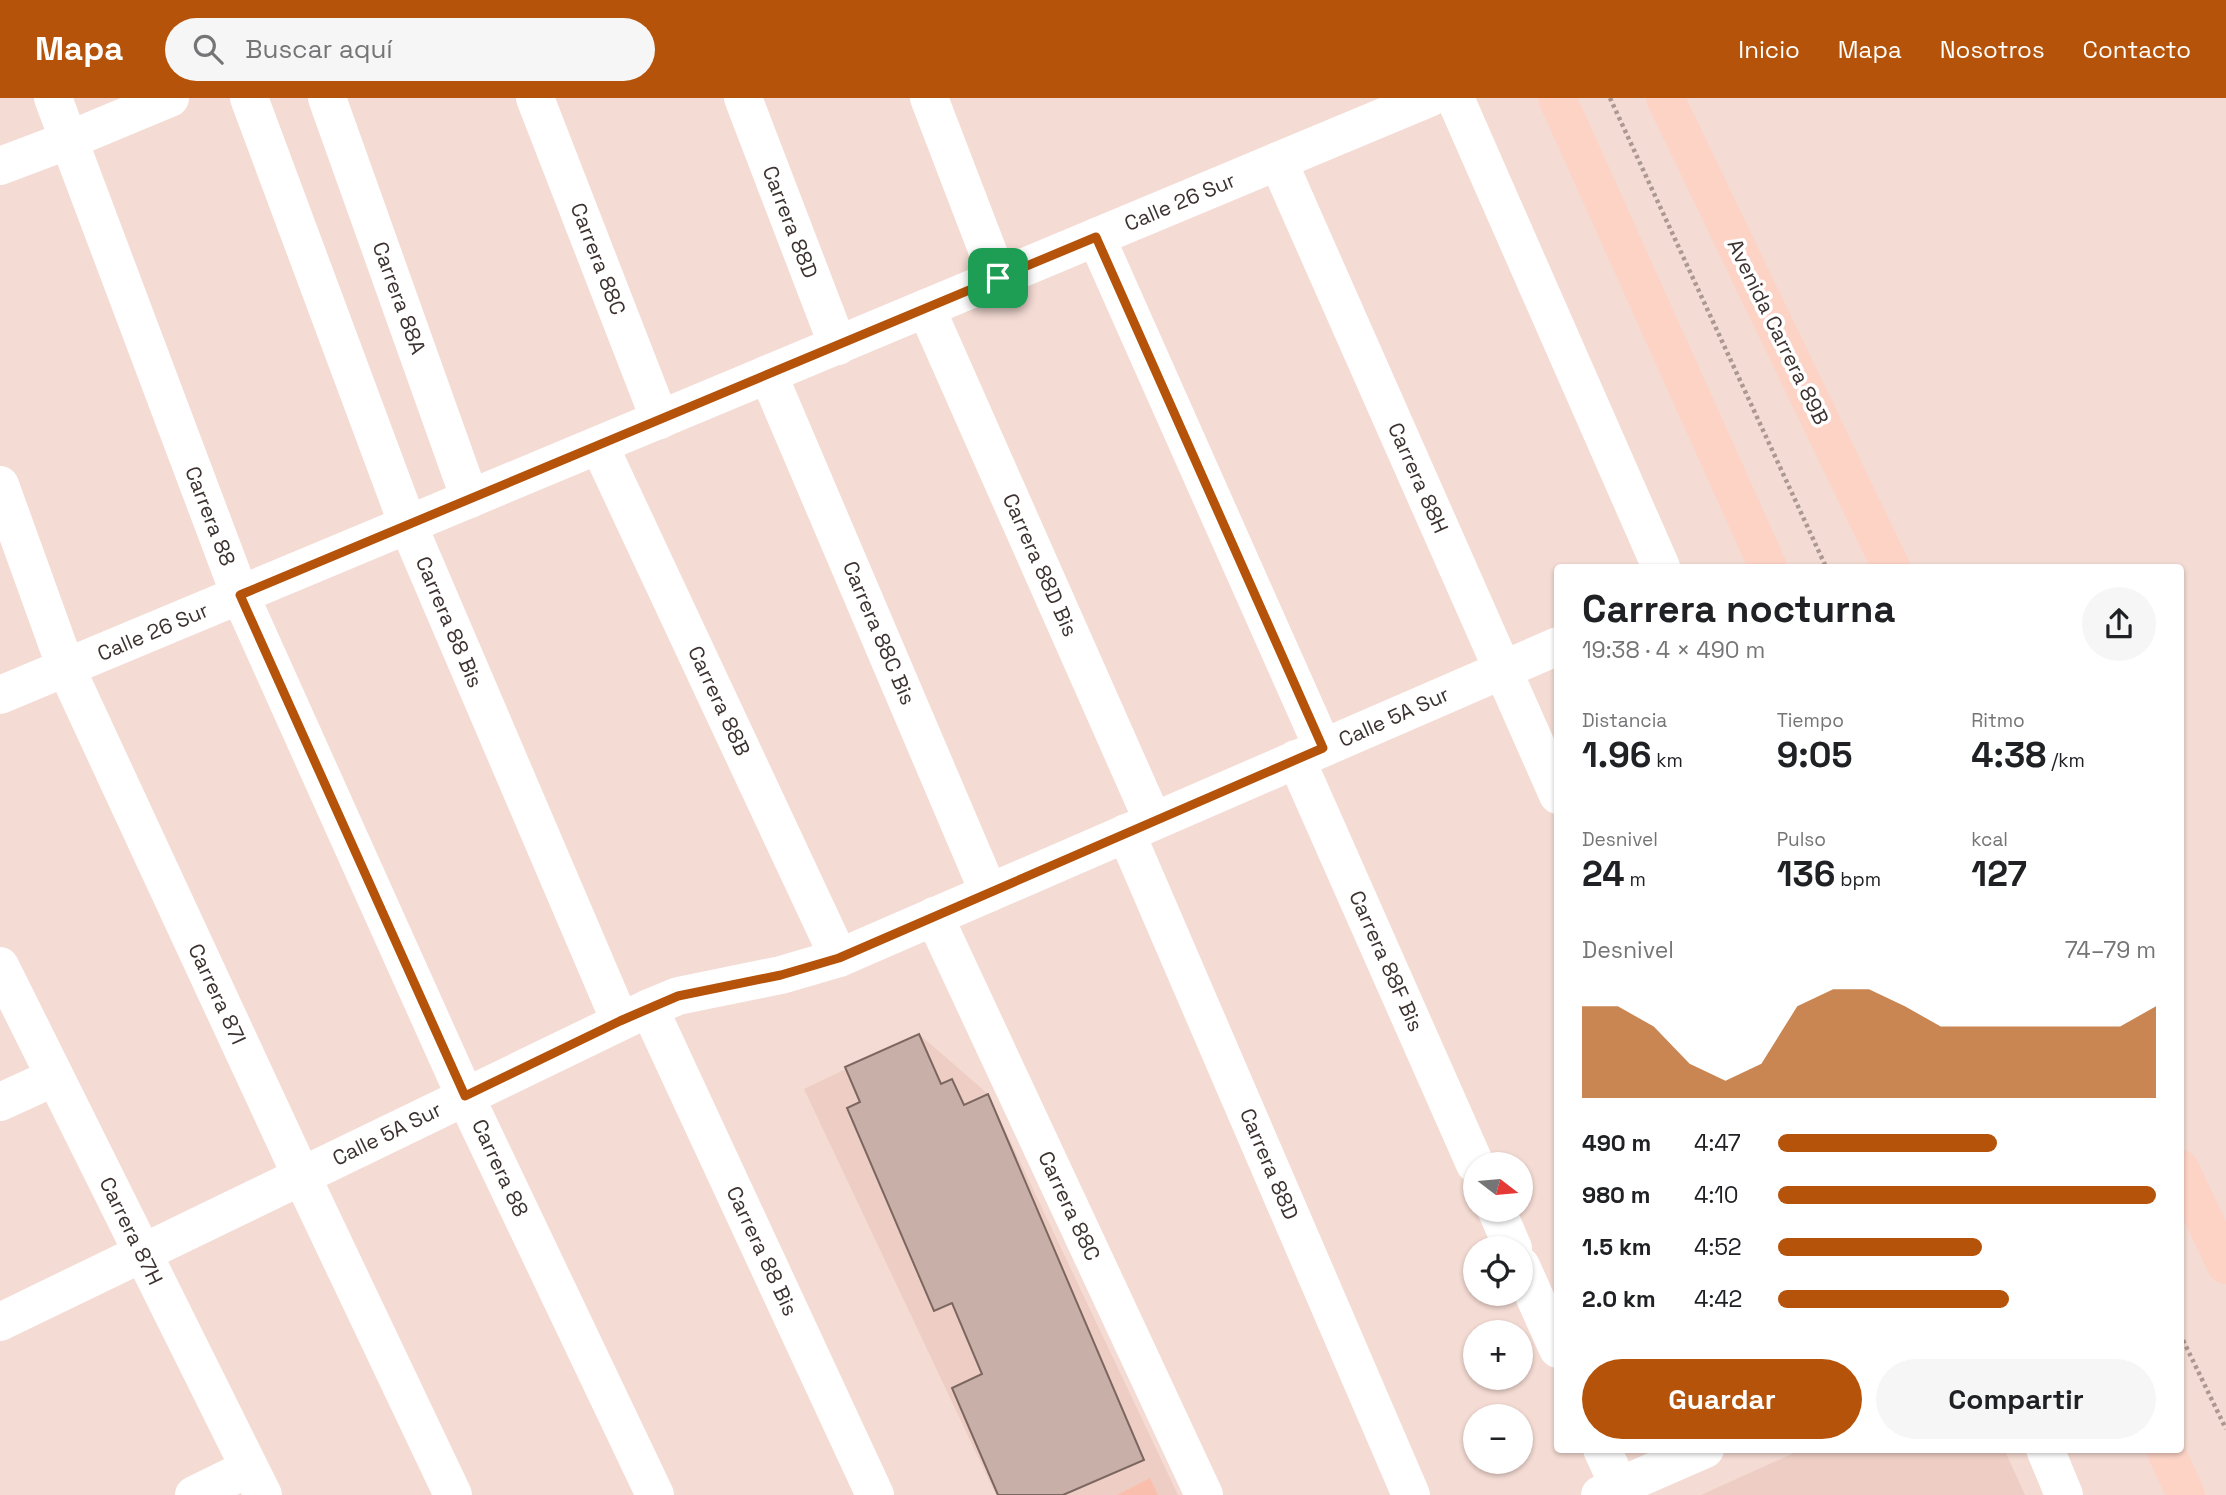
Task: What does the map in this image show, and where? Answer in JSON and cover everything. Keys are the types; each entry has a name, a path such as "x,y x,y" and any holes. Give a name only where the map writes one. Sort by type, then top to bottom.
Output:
{"main road":[{"path":"1557,98 1767,564"},
{"name":"Avenida Carrera 89B","path":"1665,98 1890,564"},
{"path":"2184,1178 2226,1265"},
{"path":"2167,1453 2186,1495"}],"street":[{"name":"Carrera 88","path":"53,98 240,595 465,1096 655,1495"},
{"path":"0,166 170,98"},
{"name":"Carrera 88 Bis","path":"249,98 408,525 635,1014 875,1495"},
{"name":"Carrera 88A","path":"327,98 470,499"},
{"name":"Carrera 88C","path":"535,98 660,420"},
{"name":"Carrera 88D","path":"743,98 838,346"},
{"path":"929,98 998,278"},
{"name":"Calle 26 Sur","path":"0,695 1429,98"},
{"path":"1455,98 1660,564"},
{"name":"Carrera 88H","path":"1278,161 1554,786"},
{"name":"Carrera 88F Bis","path":"1096,237 1470,1152"},
{"name":"Carrera 88D Bis","path":"926,308 1140,827"},
{"name":"Carrera 88C Bis","path":"768,374 989,893"},
{"name":"Carrera 88B","path":"599,445 839,958"},
{"name":"Carrera 87I","path":"0,485 66,668 453,1495"},
{"name":"Calle 5A Sur","path":"0,1322 635,1014 678,996 781,975 839,958 1554,648"},
{"name":"Carrera 88D","path":"1140,827 1411,1495"},
{"name":"Carrera 88C","path":"934,916 1204,1495"},
{"name":"Carrera 87H","path":"0,966 256,1482"},
{"path":"0,1102 55,1077"},
{"path":"1533,1293 1554,1340"},
{"path":"1603,1453 1614,1492 1697,1453"},
{"path":"2048,1453 2064,1495"},
{"path":"194,1495 256,1482"}],"path":[{"path":"1610,98 1825,564"},
{"path":"2184,1342 2226,1429"}],"shaded area":[{"path":"919,1034 988,1094 1178,1495 996,1495 804,1089"},
{"path":"1794,1453 2006,1453 2025,1495 1701,1495"},
{"path":"1150,1478 1158,1495 1117,1495"}],"building":[{"path":"919,1034 941,1084 952,1079 964,1105 988,1094 1144,1460 1063,1495 998,1495 952,1388 982,1374 952,1303 934,1311 847,1108 860,1102 845,1067"}],"route":[{"path":"1096,237 1323,748 839,958 781,975 678,996 465,1096 240,595 998,278 1096,237"}]}
